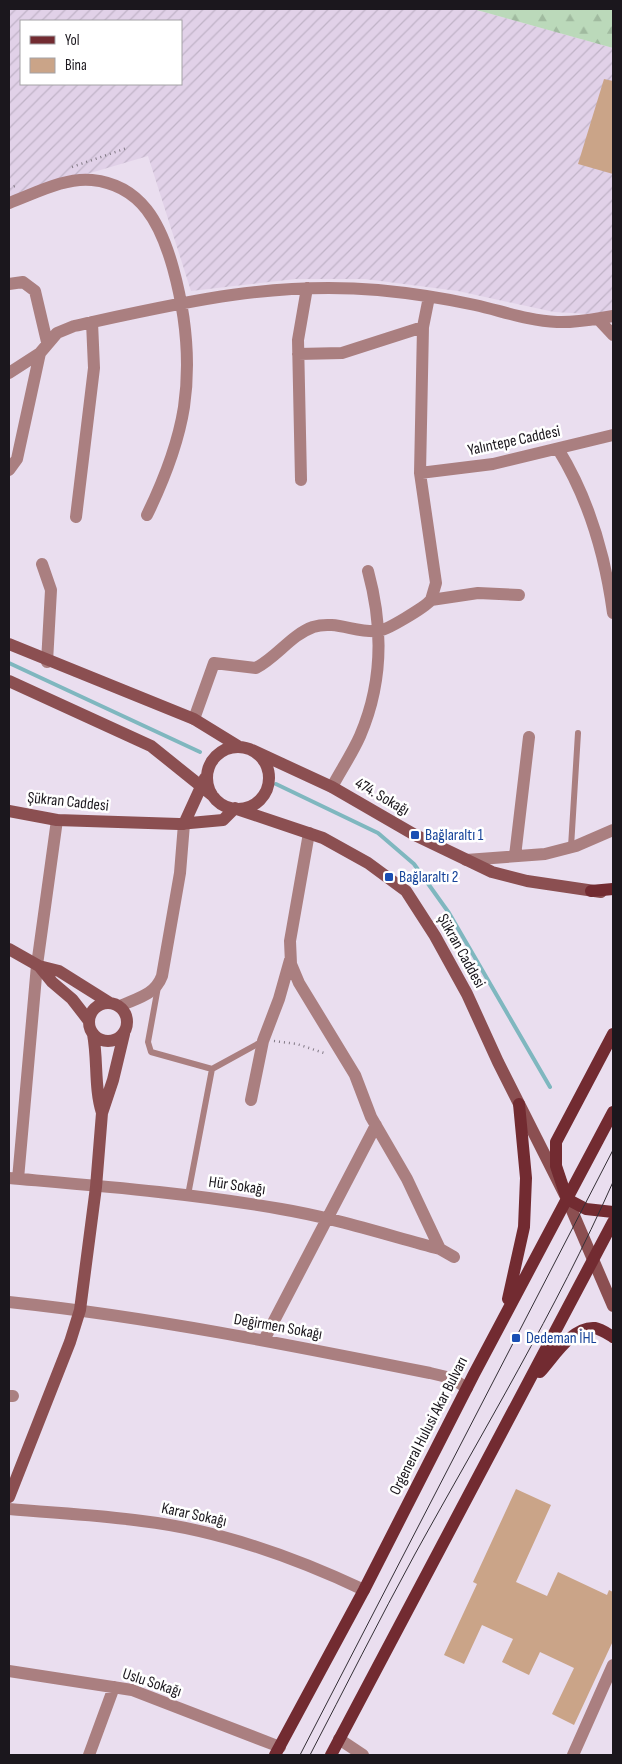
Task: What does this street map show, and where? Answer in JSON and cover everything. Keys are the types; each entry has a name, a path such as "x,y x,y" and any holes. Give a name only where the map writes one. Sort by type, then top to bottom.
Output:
{"main road":[{"path":"591,891 613,888"},
{"path":"613,1034 556,1142 556,1166 567,1199 586,1209 613,1212"},
{"path":"503,1319 524,1227 526,1178 519,1104"},
{"name":"Orgeneral Hulusi Akar Bulvarı","path":"278,1751 613,1112"},
{"path":"332,1755 613,1222"},
{"path":"594,1260 613,1239"},
{"path":"526,1389 569,1339 581,1331 595,1328 613,1337"}],"street":[{"path":"9,203 80,180 111,184 127,191 146,206 162,234 183,303 188,366 184,409 169,467 147,514"},
{"path":"9,284 23,282 35,291 47,342"},
{"path":"301,480 298,340 307,288"},
{"path":"9,470 17,459 40,353 47,342 65,329 92,322 255,290 307,288 380,290 429,296 539,321 572,322 613,316"},
{"path":"429,296 423,327 420,474 436,583 431,600"},
{"path":"598,319 613,336"},
{"path":"76,517 94,368 92,322"},
{"path":"298,354 342,353 423,327"},
{"path":"9,373 40,353"},
{"name":"Yalıntepe Caddesi","path":"420,474 493,464 613,435"},
{"path":"558,449 580,487 595,528 613,608"},
{"path":"42,564 51,590 47,662"},
{"path":"332,787 350,755 368,715 377,676 379,631 376,603 368,571"},
{"path":"194,719 214,662 256,668 277,654 298,635 321,626 379,631 431,600 478,593 519,595"},
{"path":"9,644 47,662 194,719 238,746 252,750 264,760 269,774 263,796 252,805 236,809 223,805 151,746 9,681"},
{"path":"515,856 529,737"},
{"path":"89,1022 90,1015 97,1007 115,1005 158,987 162,976 180,872 184,824 212,760 218,754 231,747 238,746"},
{"name":"474. Sokağı","path":"252,750 332,787 415,835 492,872 527,881 613,894"},
{"path":"207,773 207,781 212,795"},
{"name":"Şükran Caddesi","path":"9,811 57,820 184,824 223,820 236,809 309,832 360,858 406,891 452,965 567,1199 613,1306"},
{"path":"13,1179 57,820"},
{"path":"466,860 545,854 571,847 613,830"},
{"path":"251,1100 263,1041 279,999 290,960 290,940 309,832"},
{"path":"9,949 38,965 59,971 124,1011 128,1021 113,1080 102,1113 96,1187 80,1310 67,1351 9,1497"},
{"path":"290,960 299,983 349,1064 376,1125 407,1179 440,1250"},
{"path":"38,965 52,982 72,999 89,1022 97,1055 98,1101 102,1113"},
{"path":"93,1034 98,1039 108,1041 115,1040 124,1034"},
{"path":"264,1340 376,1125"},
{"name":"Hür Sokağı","path":"13,1179 188,1195 254,1204 328,1218 440,1250 454,1257"},
{"name":"Değirmen Sokağı","path":"9,1302 80,1310 264,1340 430,1373 451,1378 467,1388"},
{"name":"Karar Sokağı","path":"9,1509 142,1521 204,1533 297,1561 364,1590"},
{"path":"574,1755 613,1665"},
{"name":"Uslu Sokağı","path":"9,1671 132,1690 278,1751"},
{"path":"90,1755 114,1687"},
{"path":"339,1740 363,1755"}],"lane":[{"path":"571,847 578,733"},
{"path":"158,987 148,1042 151,1052 212,1069 263,1041"},
{"path":"188,1195 212,1069"}],"path":[{"path":"263,1041 297,1044 349,1064"}],"shaded area":[{"path":"9,9 473,9 613,48 613,313 554,312 458,291 365,279 295,279 191,291 148,156 9,197"}],"green space":[{"path":"473,9 613,9 613,48"}],"building":[{"path":"604,79 613,81 613,174 578,164"},
{"path":"516,1489 551,1505 516,1582 547,1596 558,1572 607,1595 609,1590 613,1592 613,1641 574,1725 552,1714 574,1668 540,1652 529,1675 502,1662 513,1639 482,1625 464,1664 444,1655 477,1584 473,1582"}],"waterway":[{"path":"9,663 200,752"},
{"path":"276,784 378,833 414,864 449,913 550,1087"}],"tram line":[{"path":"300,1755 613,1150"},
{"path":"310,1755 415,1554 493,1416 568,1277 613,1182"}],"place":[{"name":"Bağlaraltı 1","path":"415,835"},
{"name":"Bağlaraltı 2","path":"389,877"},
{"name":"Dedeman İHL","path":"516,1338"}]}
